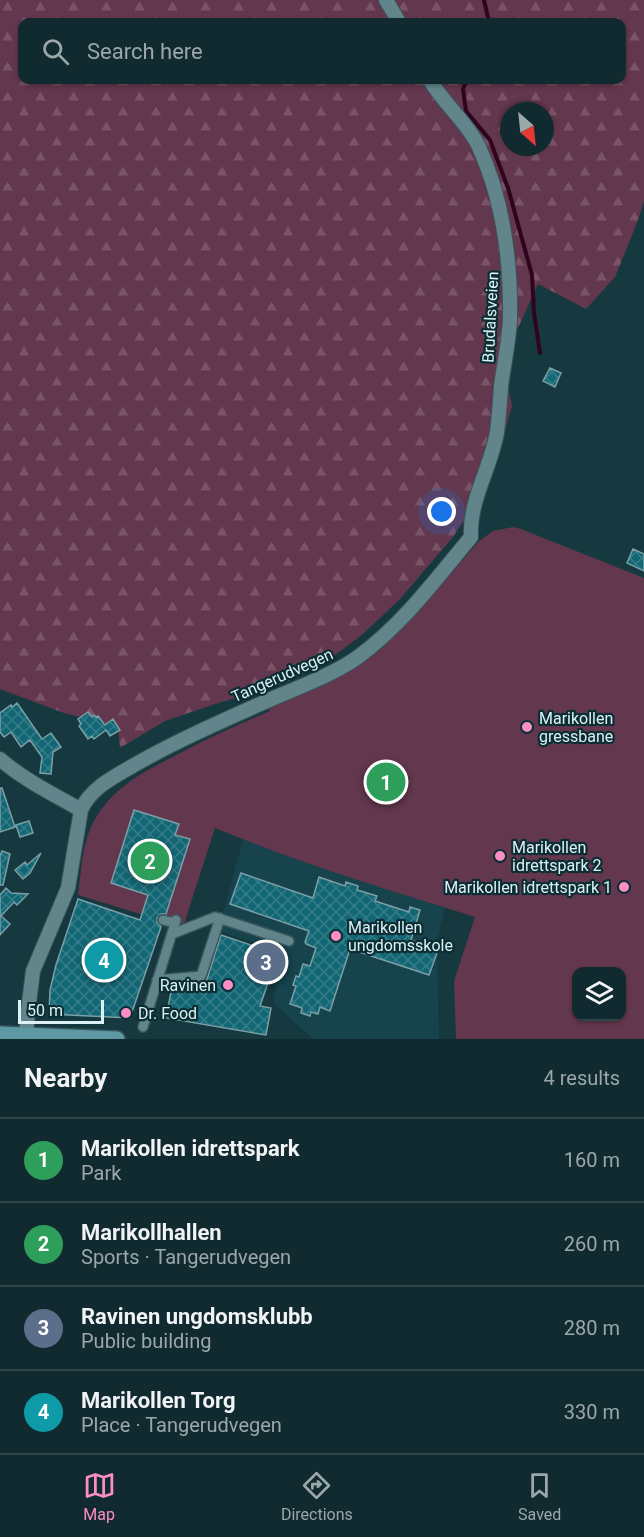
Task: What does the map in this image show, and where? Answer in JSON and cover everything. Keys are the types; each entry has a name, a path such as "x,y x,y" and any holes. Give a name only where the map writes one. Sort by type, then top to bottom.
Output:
{"main road":[{"path":"0,1034 117,1039"}],"street":[{"path":"386,0 397,18"},
{"name":"Brudalsveien","path":"432,84 477,143 489,172 499,207 509,262 510,320 497,431 473,512 471,537"},
{"name":"Tangerudvegen","path":"26,1035 33,971 68,888 81,810 85,800 99,787 155,753 206,727 321,677 359,656 414,607 471,537"},
{"path":"0,759 30,782 81,810"},
{"path":"172,934 215,917 289,941"},
{"path":"157,980 201,976 220,918"},
{"path":"143,1027 176,922 163,920"}],"shaded area":[{"name":"Marikollen ungdomsskole","path":"243,840 445,908 437,941 439,1039 313,1039 273,1003 283,952 218,931"}],"green space":[{"path":"0,0 644,0 644,201 637,223 615,277 586,309 538,284 503,361 512,406 495,466 453,537 400,599 363,634 327,661 291,680 265,690 165,721 120,748 118,726 64,713 0,689"},
{"path":"513,527 644,578 644,1039 456,1039 454,981 475,917 311,864 215,828 183,927 78,895 82,860 91,827 108,801 118,791 155,766 270,711 268,706 374,652 419,611 478,542 493,531"}],"building":[{"path":"550,368 561,373 555,387 543,381"},
{"path":"633,549 644,554 644,571 627,563"},
{"path":"17,703 42,739 51,733 61,747 53,752 51,774 40,773 42,757 30,740 21,747 11,732 4,737 0,732 0,713"},
{"path":"88,712 92,717 98,716 105,725 113,719 120,730 110,736 106,730 94,739 92,736 88,739 79,726 81,724 78,719"},
{"path":"0,788 2,788 15,827 0,832"},
{"path":"134,810 179,824 175,835 190,839 166,914 161,914 157,918 161,927 130,1018 49,1014 50,990 56,965 78,899 140,920 148,895 111,883"},
{"path":"29,821 33,833 20,837 16,825"},
{"path":"2,851 10,854 3,885 0,885 0,856"},
{"path":"41,853 30,873 23,879 15,870 25,862 27,865"},
{"name":"Marikollen ungdomsskole","path":"241,873 313,898 319,877 345,886 346,882 358,886 357,890 377,896 375,901 409,912 410,907 420,910 411,940 432,947 431,951 437,953 429,975 350,949 330,1011 320,1007 318,1014 311,1012 310,1016 301,1013 302,1008 290,1004 296,986 293,985 296,976 299,977 303,964 310,966 316,948 305,942 309,931 230,904"},
{"path":"6,888 11,893 28,894 17,905 14,902 1,916 10,924 0,935 0,895"},
{"name":"Ravinen","path":"221,935 278,954 260,1006 271,1008 266,1035 166,1018 172,987 206,982"}],"waterway":[{"path":"484,0 488,18"},
{"path":"465,84 463,89 466,111 490,140 508,188 532,275 534,313 540,353"}],"place":[{"name":"Marikollen gressbane","path":"527,727"},
{"name":"Marikollen idrettspark","path":"386,782"},
{"name":"Marikollen idrettspark 2","path":"500,856"},
{"name":"Marikollhallen","path":"150,861"},
{"name":"Marikollen idrettspark 1","path":"624,887"},
{"name":"Marikollen ungdomsskole","path":"336,936"},
{"name":"Marikollen Torg","path":"104,960"},
{"name":"Ravinen ungdomsklubb","path":"266,962"},
{"name":"Ravinen","path":"228,985"},
{"name":"Dr. Food","path":"126,1013"}]}
